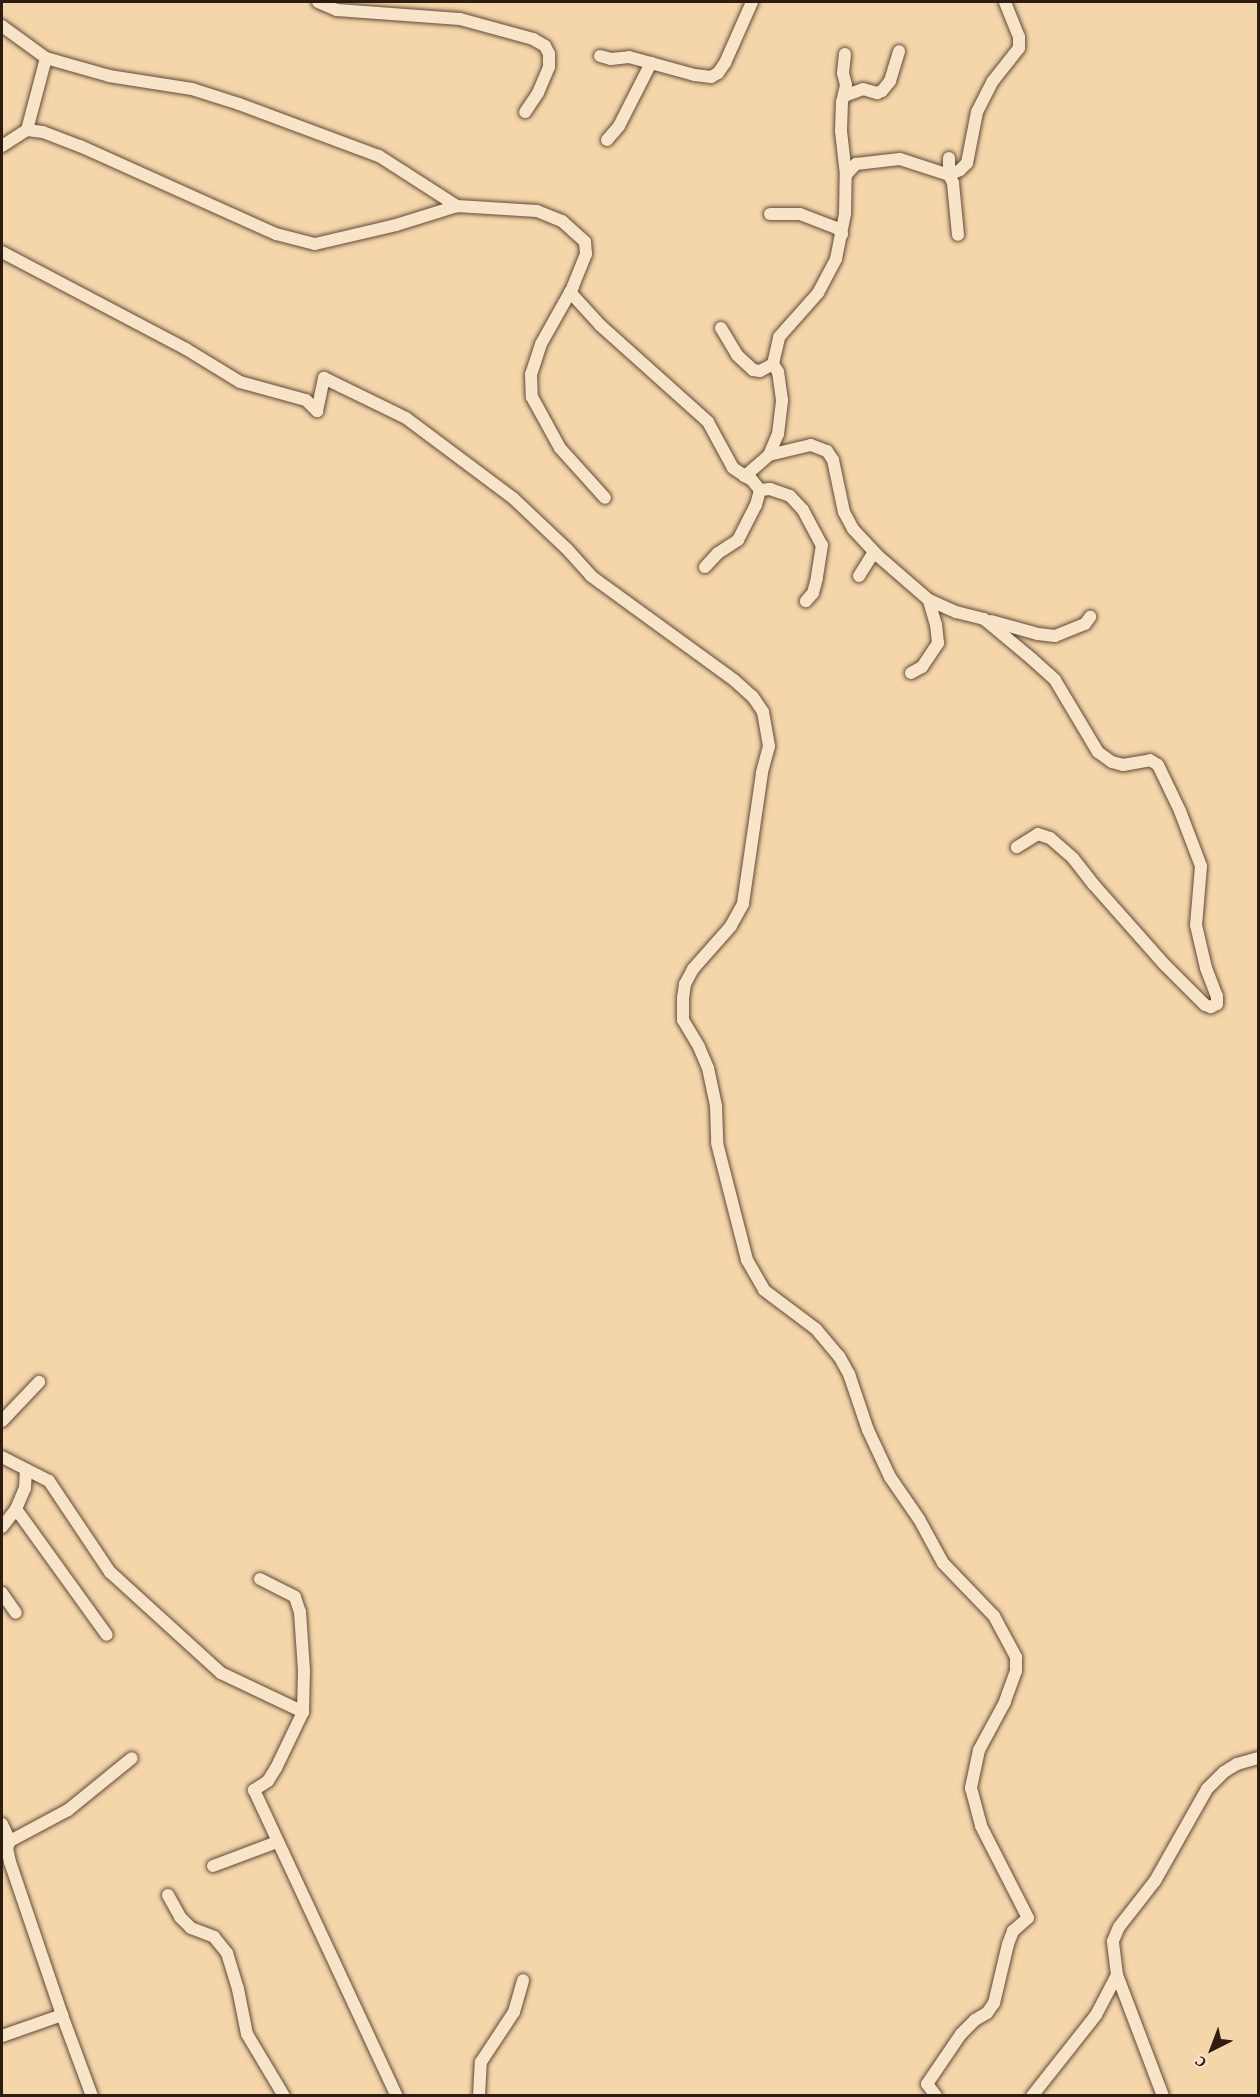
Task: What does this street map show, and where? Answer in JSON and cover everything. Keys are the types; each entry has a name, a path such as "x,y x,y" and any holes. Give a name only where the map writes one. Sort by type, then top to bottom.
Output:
{"street":[{"path":"600,56 611,59 629,57 695,75 711,77 718,73 731,51 752,2"},
{"path":"846,175 856,164 865,160 900,159 949,175 960,170 967,163 977,112 993,81 1019,48 1019,37 1005,2"},
{"path":"317,5 373,14 460,19 533,39 545,46 549,54 549,67 538,93 525,112"},
{"path":"2,26 46,58 109,76 192,89 380,156 457,206"},
{"path":"844,96 863,89 877,93 882,91 890,81 899,51"},
{"path":"744,476 768,455 778,434 782,400 780,379 773,364 779,337 818,293 836,259 842,234 846,175 841,131 846,85 843,73 845,54"},
{"path":"27,130 46,58"},
{"path":"608,140 619,126 651,63"},
{"path":"2,146 27,130 43,132 80,146 276,234 315,244 396,225 457,206 537,211 572,228 585,242 586,254 570,292 541,344 531,374 532,397 561,448 604,498"},
{"path":"949,158 949,175 953,183 958,235"},
{"path":"770,214 800,214 837,228 842,234"},
{"path":"2,252 186,350 240,382 306,400 317,411 324,378 406,418 513,498 567,549 591,576 734,680 753,697 764,712 769,746 759,794 743,904 731,926 693,969 685,984 683,998 683,1020 708,1068 716,1106 717,1143 747,1260 764,1290 816,1329 839,1356 849,1374 868,1430 890,1478 919,1519 943,1563 994,1616 1016,1657 1017,1671 1008,1695 979,1750 971,1788 981,1826 1029,1918 1013,1931 994,2003 987,2013 975,2020 961,2034 927,2084 936,2096"},
{"path":"570,292 600,325 708,422 733,468 752,480 760,490"},
{"path":"721,328 737,355 753,370 760,371 773,364"},
{"path":"768,455 811,445 827,451 833,460 843,512 853,529 874,552 929,600 956,612 1038,634 1055,636 1085,624 1090,617"},
{"path":"760,490 770,489 790,496 803,510 822,545 813,593 806,601"},
{"path":"705,567 718,553 738,540 756,505 760,490"},
{"path":"859,576 874,552"},
{"path":"911,673 922,667 938,643 929,600"},
{"path":"984,619 1055,680 1098,752 1112,762 1123,765 1150,759 1158,765 1202,866 1196,925 1206,968 1217,996 1217,1004 1211,1007 1206,1005 1164,964 1073,858 1050,838 1038,834 1017,847"},
{"path":"2,1421 39,1382"},
{"path":"2,1457 26,1472 38,1474 49,1481 110,1572 221,1673 303,1712"},
{"path":"2,1527 16,1509 25,1488 26,1472"},
{"path":"16,1509 106,1635"},
{"path":"260,1579 295,1597 300,1612 303,1712 272,1775 268,1781 254,1790 398,2096"},
{"path":"2,1593 16,1613"},
{"path":"9,1841 68,1810 132,1758"},
{"path":"1163,2096 1117,1975 1112,1948 1119,1927 1145,1897 1207,1790 1224,1772 1237,1764 1258,1758"},
{"path":"2,1824 9,1841 7,1848 10,1862 62,2016 92,2096"},
{"path":"213,1866 277,1842"},
{"path":"168,1895 180,1917 191,1928 214,1937 227,1953 238,1989 247,2034 284,2096"},
{"path":"1032,2096 1096,2015 1117,1975"},
{"path":"479,2096 482,2062 514,2012 523,1980"},
{"path":"2,2036 62,2016"}]}
